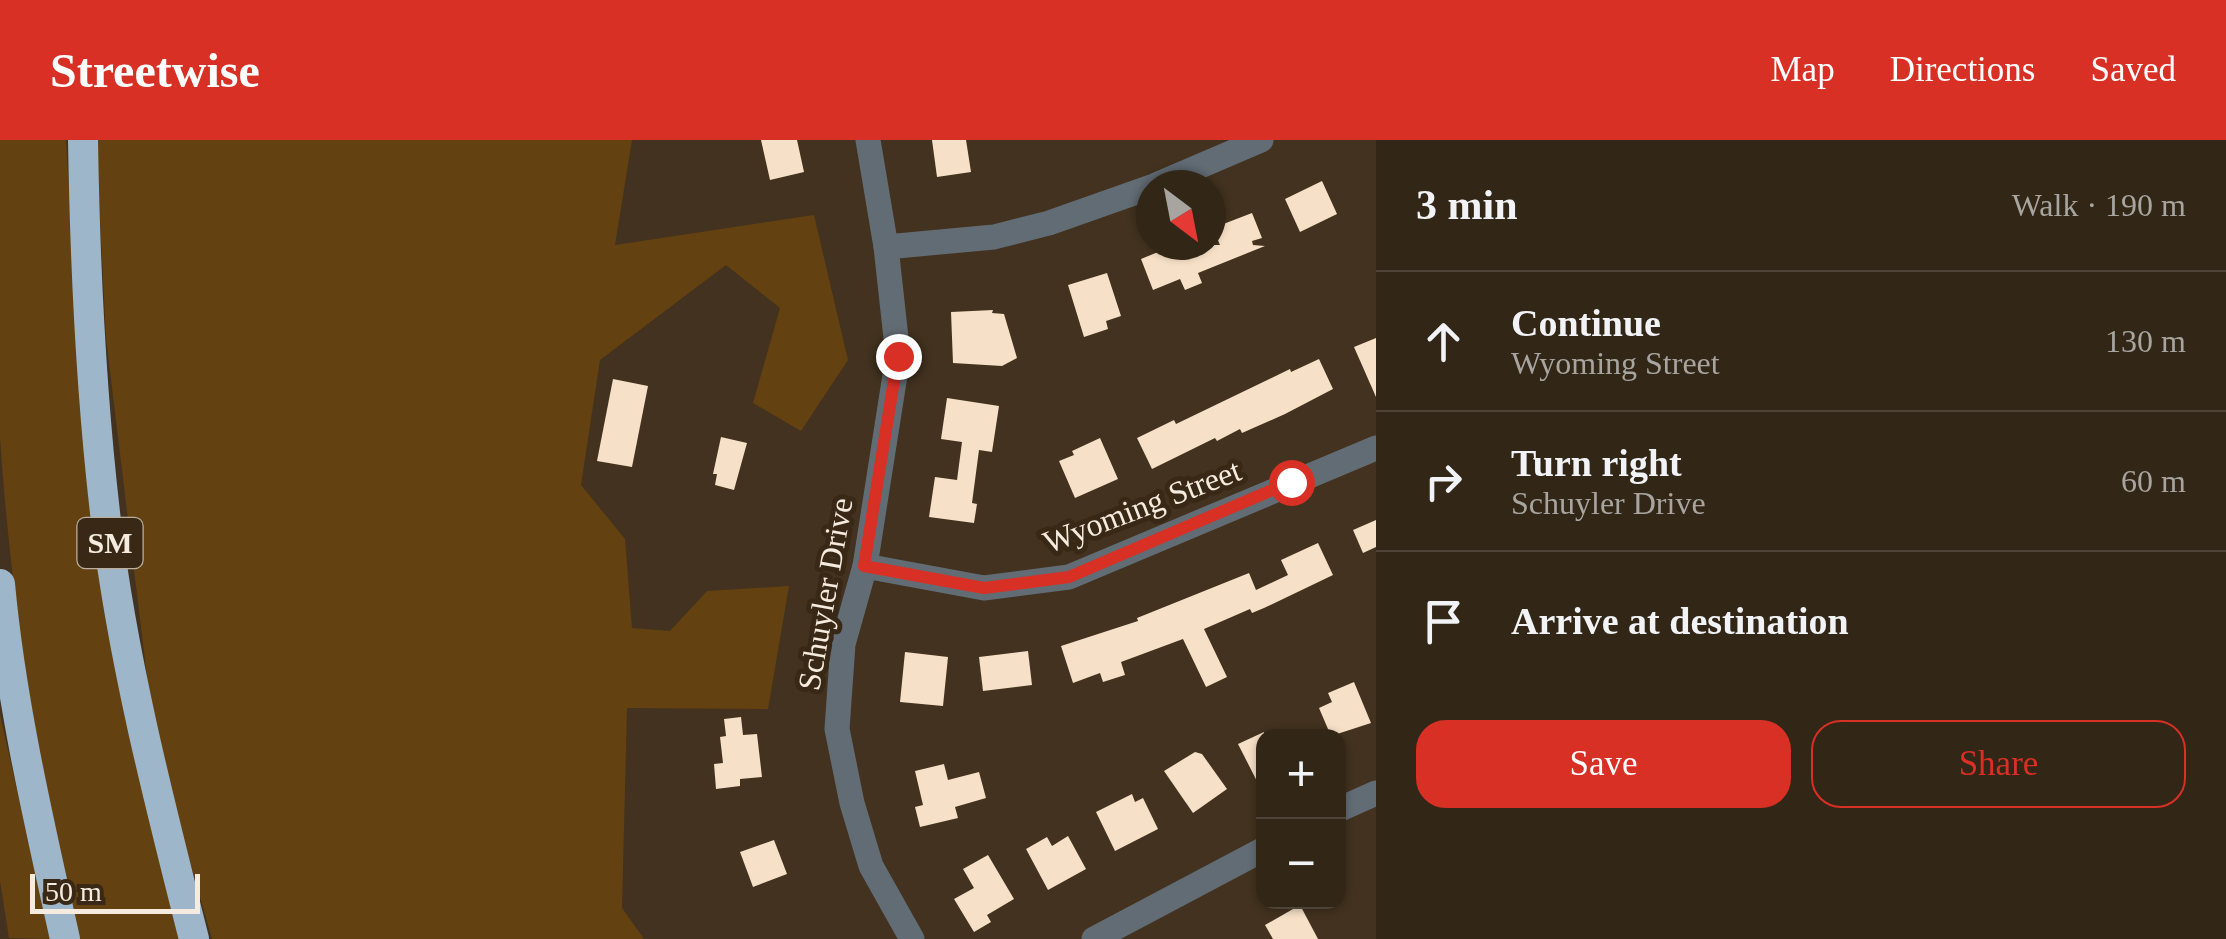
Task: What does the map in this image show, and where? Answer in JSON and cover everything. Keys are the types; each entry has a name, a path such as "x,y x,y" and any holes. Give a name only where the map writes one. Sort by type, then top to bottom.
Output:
{"highway":[{"name":"SM","path":"83,140 84,260 106,522 146,746 194,939"},
{"path":"0,584 34,792 65,939"}],"street":[{"name":"Schuyler Drive","path":"868,140 886,247 898,356 864,566 843,644 837,729 852,803 871,866 912,939"},
{"path":"1191,170 1260,140"},
{"path":"886,247 994,238 1136,192"},
{"name":"Wyoming Street","path":"864,566 984,588 1069,577 1376,448"},
{"path":"1346,806 1376,793"},
{"path":"1094,939 1256,853"}],"shaded area":[{"path":"0,140 66,140 82,410 181,939 80,939 65,877 29,690 5,500 0,437"},
{"path":"96,140 632,140 615,245 814,215 848,360 801,431 753,403 780,308 726,265 600,360 581,485 625,539 632,628 670,631 707,591 789,586 768,709 627,708 622,908 644,939 212,939 171,796 148,685 106,338"},
{"path":"0,714 50,939 9,938 0,881"}],"building":[{"path":"761,140 797,140 804,172 770,180"},
{"path":"932,140 966,140 971,172 937,177"},
{"path":"1322,181 1337,214 1300,232 1285,199"},
{"path":"1252,213 1262,238 1252,241 1253,245 1265,246 1198,273 1202,283 1185,290 1180,279 1153,290 1141,260 1226,260 1226,223"},
{"path":"1107,273 1121,316 1106,321 1108,329 1084,337 1068,285"},
{"path":"993,310 992,313 1004,314 1017,358 1002,366 953,363 951,312"},
{"path":"1376,338 1376,397 1354,347"},
{"path":"1319,359 1333,389 1285,414 1242,433 1240,429 1217,441 1215,438 1152,469 1137,438"},
{"path":"613,379 648,386 632,467 597,461"},
{"path":"947,398 999,406 992,452 979,450 972,503 977,504 974,523 929,517 935,477 957,480 962,442 941,439"},
{"path":"721,437 747,443 734,490 715,485 717,474 713,474"},
{"path":"1100,438 1118,479 1075,498 1059,461"},
{"path":"1376,520 1376,547 1363,553 1353,530"},
{"path":"1318,543 1333,575 1264,608 1252,613 1250,609 1204,629 1227,677 1206,687 1183,639 1121,662 1125,675 1103,682 1100,673 1073,683 1061,646 1138,621 1137,618 1249,573 1256,590 1288,575 1281,560"},
{"path":"1028,651 1032,685 983,691 979,657"},
{"path":"905,652 948,657 943,706 900,702"},
{"path":"1354,682 1371,723 1346,731 1328,729 1319,708 1332,702 1328,693"},
{"path":"741,717 743,735 757,734 762,777 740,779 740,786 716,789 714,764 723,763 720,737 726,736 724,719"},
{"path":"1256,736 1256,779 1238,744"},
{"path":"1195,752 1202,754 1227,789 1193,813 1164,771"},
{"path":"944,764 948,780 979,772 986,798 955,807 958,818 920,827 915,807 923,805 915,771"},
{"path":"1132,794 1135,802 1143,798 1158,829 1115,851 1096,812"},
{"path":"1068,836 1086,869 1048,890 1026,849 1047,837 1052,846"},
{"path":"774,840 787,874 753,887 740,852"},
{"path":"988,855 1014,899 987,915 991,922 974,932 954,899 974,888 963,869"},
{"path":"1293,909 1302,909 1318,939 1273,939 1265,925"}],"route":[{"path":"898,356 864,566 984,588 1069,577 1291,482"}]}
